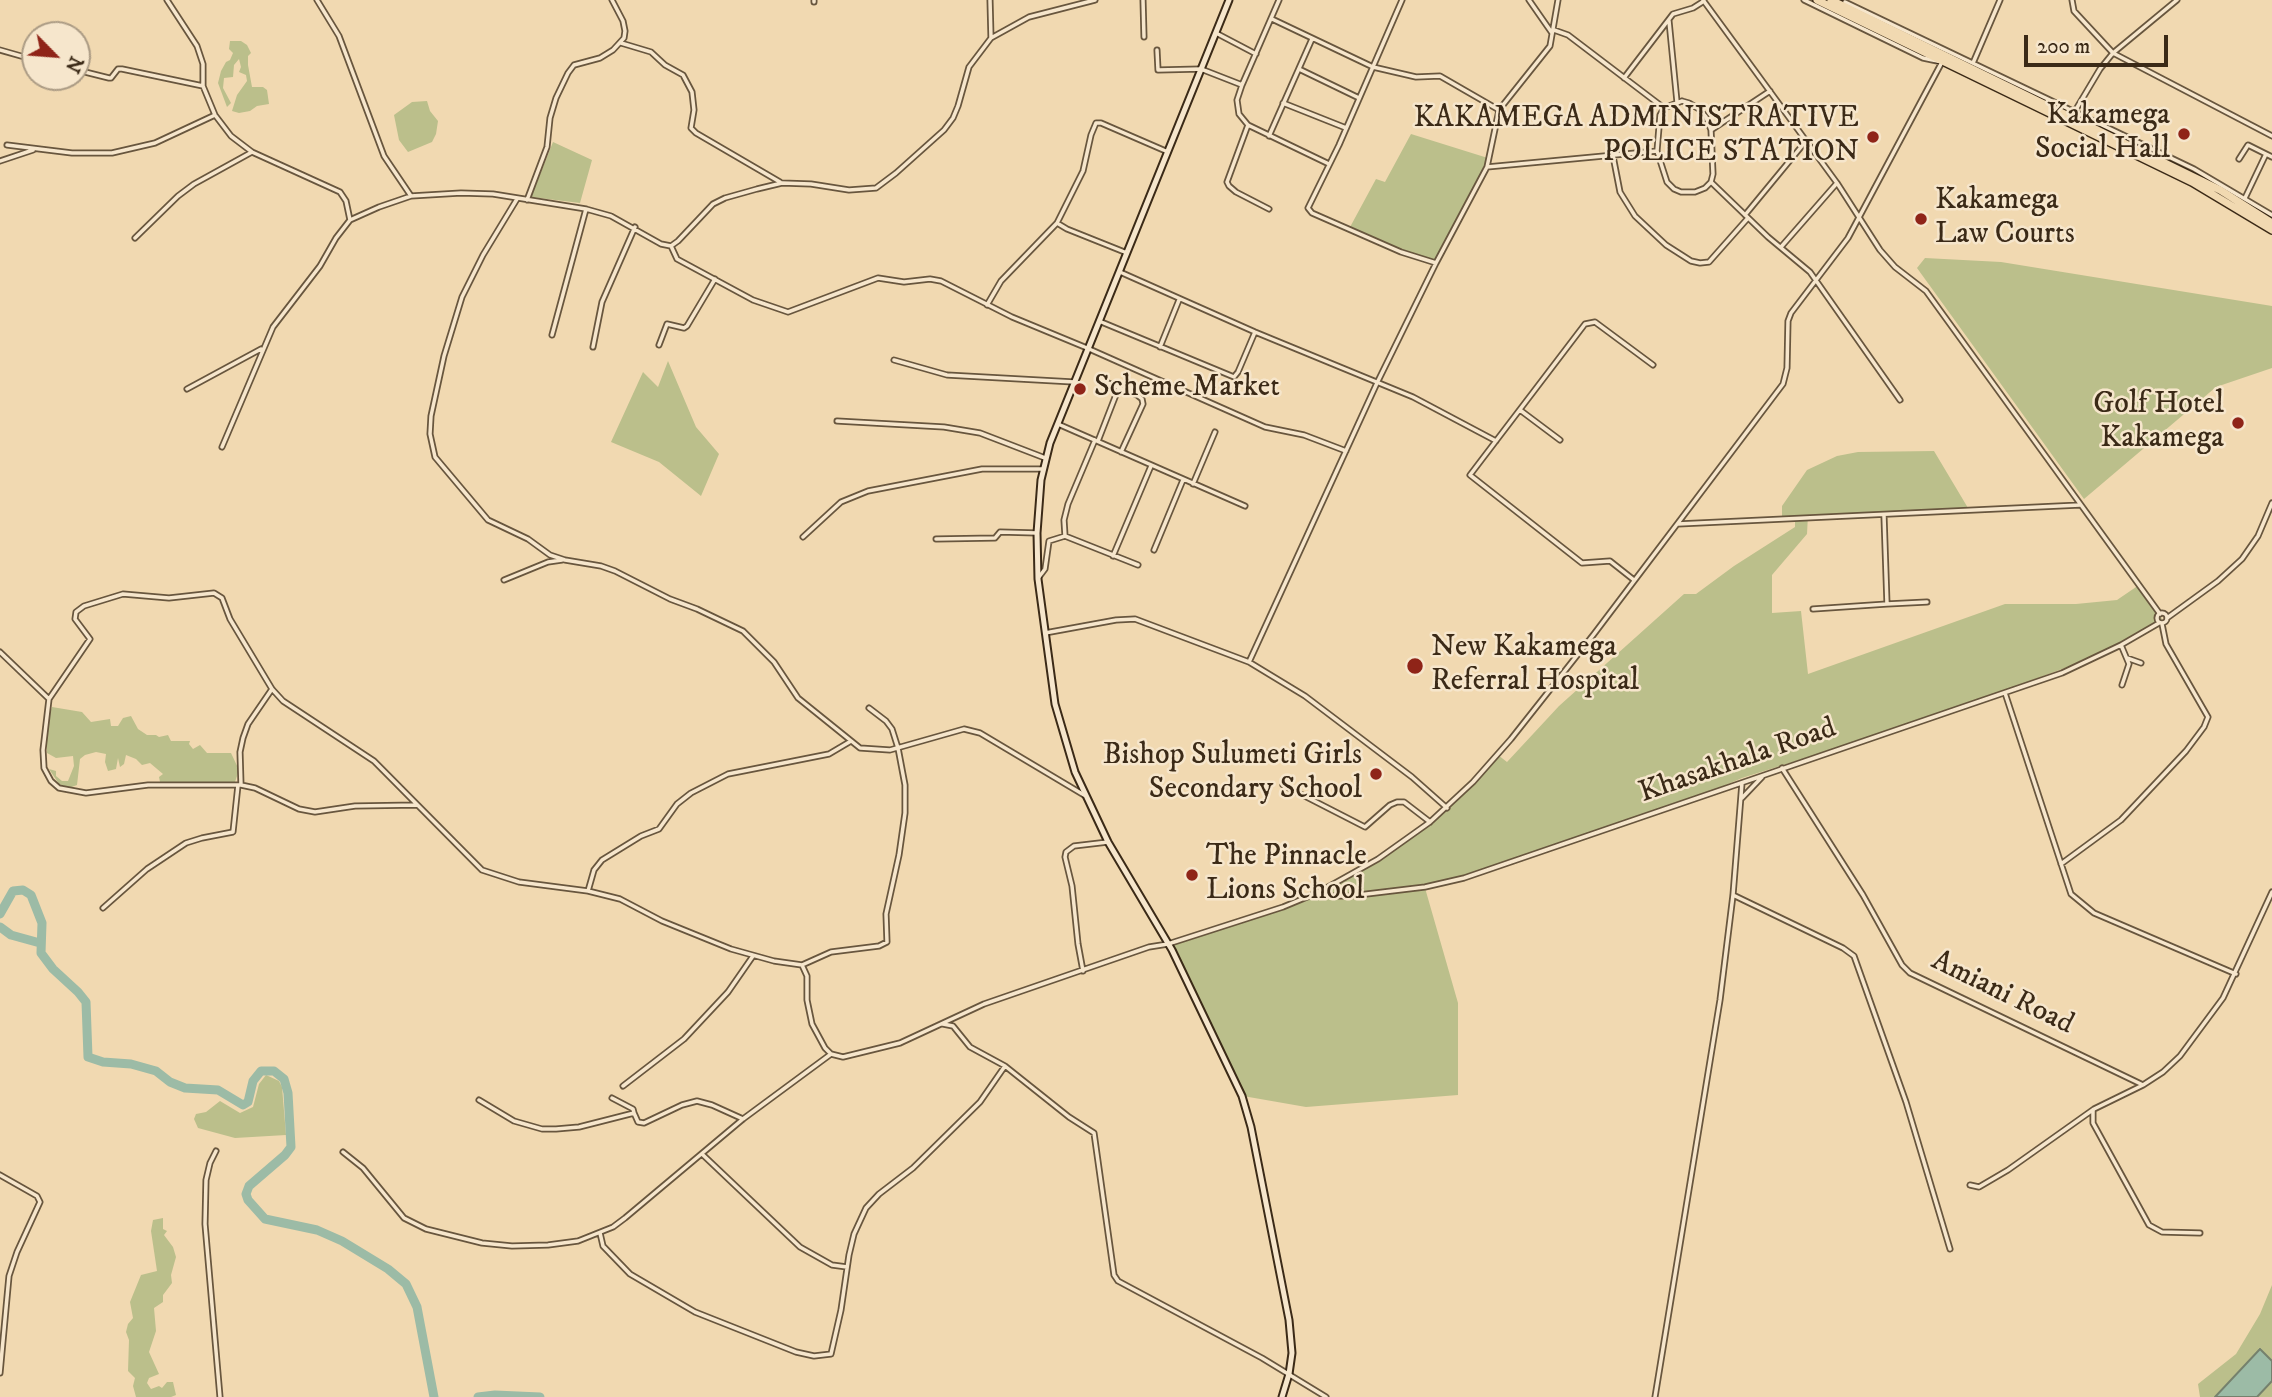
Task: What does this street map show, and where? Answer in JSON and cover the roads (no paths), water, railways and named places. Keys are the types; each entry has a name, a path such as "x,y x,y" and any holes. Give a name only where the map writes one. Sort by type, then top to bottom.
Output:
{"highway":[{"path":"1817,0 2192,182 2272,230"},
{"path":"1831,0 1845,3 2220,190 2272,223"}],"main road":[{"path":"1229,0 1045,458 1037,533 1038,579 1055,704 1066,747 1084,795 1108,842 1168,944 1242,1096 1251,1127 1289,1320 1292,1353 1282,1397"}],"street":[{"path":"167,0 201,55 203,86 215,115 231,136 252,152 340,192 346,201 350,220"},
{"path":"317,0 339,36 384,156 411,196"},
{"path":"527,200 547,147 550,118 556,98 568,73 574,65 600,58 621,43 625,31 612,0"},
{"path":"990,0 991,38"},
{"path":"222,447 263,348 282,314 320,266 350,220 379,206 411,196 461,192 494,194 586,209 611,216 661,244 671,246 678,242 713,204 725,198 782,183 857,190 876,188 944,130 953,118 969,67 991,38 1029,17 1096,0"},
{"path":"1143,0 1144,37"},
{"path":"1279,0 1242,85 1238,108 1248,125 1329,164"},
{"path":"1402,0 1346,128 1308,206 1310,212 1401,252 1436,263"},
{"path":"1529,0 1554,33 1568,35 1664,108"},
{"path":"1249,662 1377,383 1487,167 1499,110 1550,46 1558,0"},
{"path":"802,965 807,976 811,1024 831,1054 843,1057 873,1051 900,1043 984,1004 1149,947 1168,944 1283,907 1319,892 1378,859 1447,808 1511,739 1783,384 1787,368 1788,321 1795,306 1840,250 1860,218 1942,62 1923,58 1804,0"},
{"path":"1973,63 2000,0"},
{"path":"2072,0 2074,11 2113,53 2272,136"},
{"path":"2075,111 2100,69 2113,53 2177,0"},
{"path":"1624,78 1675,12 1693,8 1704,1 1837,183 1888,260 1926,291 2160,614 2167,618"},
{"path":"1845,3 2194,169 2272,215"},
{"path":"1272,19 1373,67 1416,77 1440,76 1499,110"},
{"path":"1669,19 1677,102"},
{"path":"1216,33 1256,54"},
{"path":"1269,136 1312,39"},
{"path":"621,43 651,52 661,62 683,75 692,92 694,110 691,128 696,133 782,183"},
{"path":"0,50 21,56"},
{"path":"1157,50 1158,70 1201,69 1242,85"},
{"path":"91,74 111,78 118,69 122,69 203,86"},
{"path":"1298,69 1359,98"},
{"path":"1711,130 1770,91"},
{"path":"1677,102 1689,103 1699,109 1706,117 1711,130 1711,182 1695,192 1681,192 1667,182 1657,151 1658,123 1664,108 1677,102"},
{"path":"1283,103 1346,128"},
{"path":"8,145 72,153 112,153 155,143 215,115"},
{"path":"987,305 1001,281 1057,223 1083,171 1096,123 1168,152"},
{"path":"1248,125 1227,181 1236,192 1269,209"},
{"path":"2108,127 2116,138"},
{"path":"1613,156 1620,192 1635,216 1666,245 1690,261 1700,263 1709,262 1806,141"},
{"path":"2239,159 2248,145 2272,157"},
{"path":"0,161 35,149"},
{"path":"1487,167 1657,151"},
{"path":"135,238 194,184 252,152"},
{"path":"2245,198 2266,154"},
{"path":"1711,182 1810,272 1900,400"},
{"path":"1781,248 1837,183"},
{"path":"517,199 483,255 462,297 444,356 431,416 430,434 435,457 488,520 517,533 551,555 615,571 743,631 774,662 798,698 860,748 898,748 964,729 980,733 1084,795"},
{"path":"552,335 586,209"},
{"path":"1057,223 1127,253"},
{"path":"593,347 603,302 635,228"},
{"path":"671,246 677,259 752,300 788,312 878,278 904,282 930,279 941,281 987,305 1265,427 1304,435 1346,450"},
{"path":"1120,272 1255,332 1413,397 1496,441"},
{"path":"659,345 667,324 684,328 687,326 715,279"},
{"path":"1160,347 1179,299"},
{"path":"1098,321 1234,377 1255,332"},
{"path":"1635,580 1610,561 1582,564 1470,475 1585,324 1595,322 1653,365"},
{"path":"187,389 263,348"},
{"path":"894,360 947,375 1074,383"},
{"path":"1106,382 1142,399 1143,404 1121,452"},
{"path":"1065,536 1064,520 1068,505 1119,387"},
{"path":"1520,410 1560,440"},
{"path":"837,422 944,427 980,433 1045,458"},
{"path":"1058,424 1245,506"},
{"path":"1193,484 1215,432"},
{"path":"1113,556 1151,466"},
{"path":"803,537 841,502 868,491 982,469 1042,469"},
{"path":"1154,550 1183,480"},
{"path":"2161,623 2218,581 2242,559 2258,536 2272,503"},
{"path":"1678,524 2080,505"},
{"path":"1884,516 1887,604"},
{"path":"936,539 995,538 1000,532 1037,533"},
{"path":"1038,579 1045,569 1049,541 1065,536 1138,565"},
{"path":"504,580 548,562 565,560"},
{"path":"417,805 355,806 308,811 291,806 255,788 240,785 148,785 86,793 59,788 51,781 44,768 43,750 49,699 90,639 75,620 76,612 98,601 123,594 169,598 214,593 222,598 230,619 272,689 283,701 374,761 417,805 469,860 482,870 519,882 588,891 620,899 662,921 753,956 802,965 812,958 831,952 887,943 886,914 900,855 905,785 898,748 887,721 869,708"},
{"path":"1813,609 1927,601"},
{"path":"2061,864 2121,820 2186,751 2208,717 2166,644 2161,623 2157,619 2160,614"},
{"path":"1044,634 1116,620 1135,619 1249,662 1305,696 1412,777 1447,808"},
{"name":"Khasakhala Road","path":"1319,892 1331,896 1350,896 1425,887 1464,878 2062,673 2161,623"},
{"path":"2121,645 2129,664 2122,685"},
{"path":"0,652 49,699"},
{"path":"2127,658 2141,663"},
{"path":"103,908 147,869 186,843 233,832 243,737 248,724 272,689"},
{"path":"2005,693 2071,894 2094,913 2236,974"},
{"path":"588,891 594,870 602,860 640,836 659,829 677,804 691,793 728,774 829,754 850,741"},
{"name":"Amiani Road","path":"1782,768 1863,895 1902,965 1910,973 2143,1085"},
{"path":"1742,798 1765,775"},
{"path":"1655,1397 1720,1000 1733,895 1742,783"},
{"path":"1283,785 1365,827 1397,802 1404,802 1430,822"},
{"path":"1083,971 1072,886 1065,857 1068,849 1074,846 1108,842"},
{"path":"1970,1185 1979,1187 2008,1170 2094,1109 2163,1072 2180,1056 2223,998 2272,892"},
{"path":"1733,895 1843,948 1854,956 1906,1102 1950,1249"},
{"path":"623,1086 701,1023 728,992 753,956"},
{"path":"943,1024 953,1026 970,1047 1005,1066 1069,1117 1094,1133 1114,1275 1118,1281 1326,1397"},
{"path":"343,1152 363,1168 404,1218 444,1235 482,1244 512,1246 578,1241 600,1233 625,1218 743,1119 831,1054"},
{"path":"600,1233 603,1246 630,1274 695,1312 774,1344 814,1356 831,1354 854,1234 866,1208 879,1194 913,1168 980,1102 1005,1066"},
{"path":"612,1098 633,1109 638,1122 644,1123 697,1101 743,1119"},
{"path":"479,1100 514,1121 542,1129 579,1127 634,1113"},
{"path":"2094,1109 2093,1123 2149,1225 2162,1232 2200,1233"},
{"path":"216,1151 206,1180 205,1224 220,1397"},
{"path":"702,1154 800,1247 832,1265 848,1267"},
{"path":"0,1175 37,1196 40,1202 9,1276 0,1373"}],"waterway":[{"path":"0,914 13,891 23,890 31,895 42,923 41,953 86,1002 88,1057 156,1071 170,1082 185,1088 218,1090 243,1105 248,1102 253,1081 261,1071 274,1071 284,1079 288,1093 291,1147 249,1186 246,1194 248,1200 265,1219 317,1230 342,1241 388,1269 406,1284 417,1307 434,1397"},
{"path":"0,927 11,935 40,943"},
{"path":"478,1397 540,1397"}],"place":[{"name":"Kakamega Social Hall","path":"2184,134"},
{"name":"KAKAMEGA ADMINISTRATIVE POLICE STATION","path":"1873,137"},
{"name":"Kakamega Law Courts","path":"1921,219"},
{"name":"Scheme Market","path":"1080,389"},
{"name":"Golf Hotel Kakamega","path":"2238,423"},
{"name":"New Kakamega Referral Hospital","path":"1415,666"},
{"name":"Bishop Sulumeti Girls Secondary School","path":"1376,774"},
{"name":"The Pinnacle Lions School","path":"1192,875"}]}
